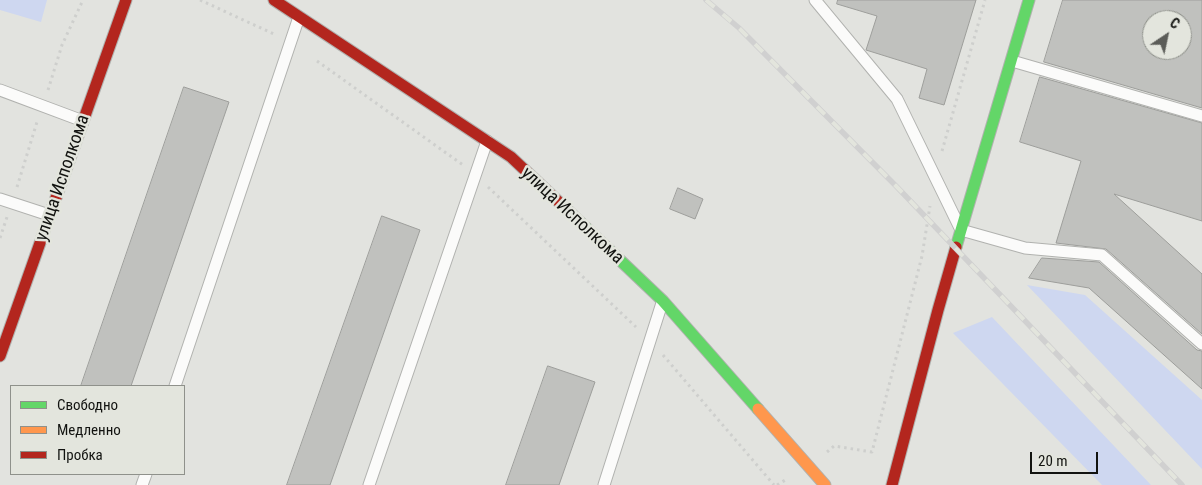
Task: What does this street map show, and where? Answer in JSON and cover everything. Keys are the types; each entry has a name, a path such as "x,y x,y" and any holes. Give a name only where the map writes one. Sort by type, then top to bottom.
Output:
{"street":[{"name":"улица Исполкома","path":"0,356 126,0"},
{"name":"улица Исполкома","path":"274,0 511,157 663,301 825,485"},
{"path":"892,485 961,230 1029,0"}],"lane":[{"path":"815,0 897,99 961,230 1025,248 1102,255 1202,344"},
{"path":"175,385 299,17"},
{"path":"1012,61 1202,116"},
{"path":"0,90 83,120"},
{"path":"369,485 487,141"},
{"path":"0,199 49,215"},
{"path":"604,485 663,301"}],"path":[{"path":"200,0 291,42"},
{"path":"315,59 476,175 651,341 775,485 809,467 834,446 872,452 922,256 934,176 985,0"}],"shaded area":[{"path":"0,0 47,0 41,22 0,10"},
{"path":"1027,285 1085,295 1202,400 1202,469"},
{"path":"992,317 1151,485 1102,485 953,333"}],"building":[{"path":"838,0 976,0 944,105 919,98 927,69 866,50 877,16 837,4"},
{"path":"1063,0 1202,0 1202,108 1044,62"},
{"path":"1040,77 1202,123 1202,221 1114,194 1202,274 1202,334 1106,249 1056,243 1081,161 1020,142"},
{"path":"184,87 229,102 131,385 81,385"},
{"path":"678,188 703,199 695,219 670,209"},
{"path":"382,216 420,230 330,485 287,485"},
{"path":"1042,258 1099,262 1197,350 1202,351 1202,389 1089,288 1029,278"},
{"path":"548,366 595,382 559,485 506,485"}],"railway":[{"path":"706,0 739,28 896,186 1182,485"}],"traffic: fast":[{"path":"956,247 1029,0"},
{"path":"562,205 663,301 758,409"}],"traffic: slow":[{"path":"758,409 825,485"}],"traffic: jam":[{"path":"0,356 126,0"},
{"path":"274,0 511,157 562,205"},
{"path":"892,485 956,247"}]}
